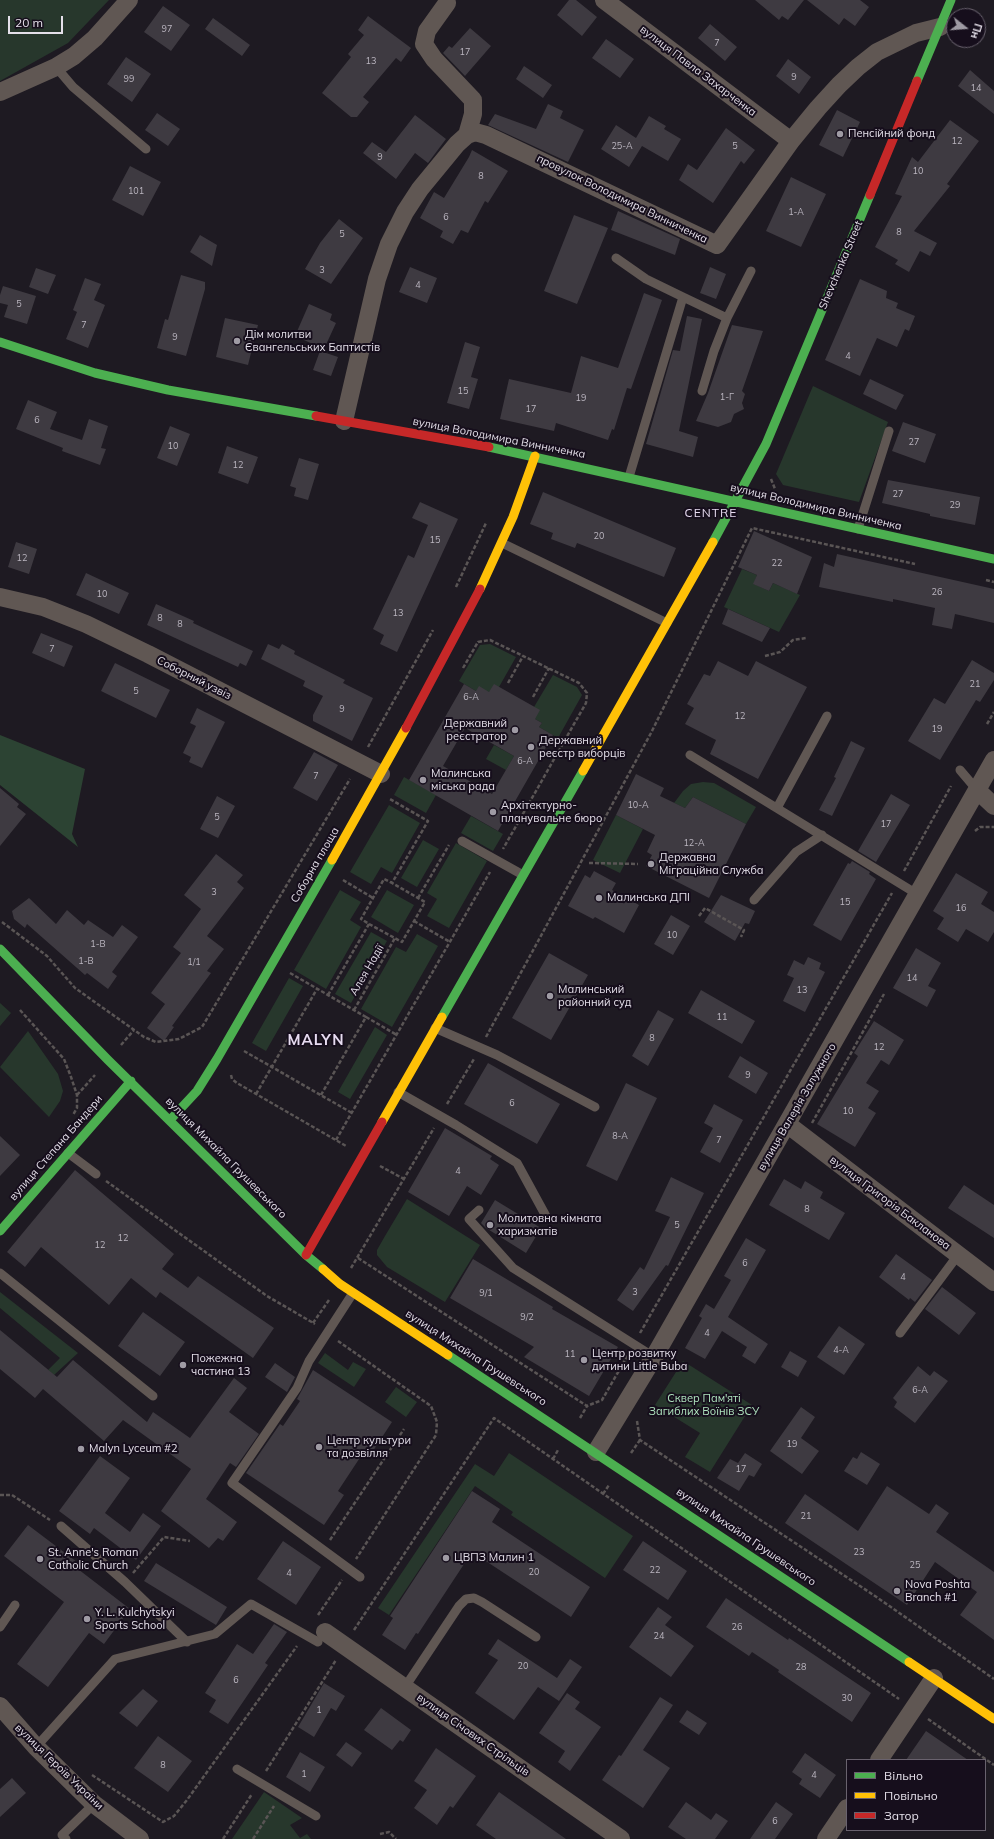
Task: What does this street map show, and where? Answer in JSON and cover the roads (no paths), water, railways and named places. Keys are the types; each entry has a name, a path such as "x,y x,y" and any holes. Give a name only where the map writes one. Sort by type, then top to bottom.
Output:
{"street":[{"path":"0,92 56,68 85,48 129,0"},
{"name":"вулиця Павла Захарченка","path":"604,0 791,141"},
{"name":"Shevchenka Street","path":"306,1255 667,623 736,501 766,444 951,0"},
{"path":"344,421 377,279 389,244 405,212 420,190 457,144 467,135 474,108 473,100 434,59 424,44 427,31 447,3"},
{"path":"791,141 818,108 858,67 877,52 916,32 940,27"},
{"name":"провулок Володимира Винниченка","path":"467,135 475,132 486,135 718,245 791,141"},
{"name":"вулиця Володимира Винниченка","path":"0,342 55,361 132,382 214,399 450,439 535,456 994,559"},
{"name":"Соборна площа","path":"170,1120 197,1091 217,1060 381,774 468,613 502,543 523,492 535,456"},
{"name":"Соборний узвіз","path":"0,597 43,607 86,624 148,654 381,774"},
{"name":"вулиця Валерія Залужного","path":"596,1452 654,1358 994,760"},
{"path":"977,790 994,806"},
{"name":"вулиця Михайла Грушевського","path":"0,949 306,1255 340,1284 596,1452 994,1719"},
{"name":"вулиця Степана Бандери","path":"0,1231 131,1081"},
{"name":"вулиця Григорія Бакланова","path":"787,1124 994,1282"},
{"name":"вулиця Січових Стрільців","path":"322,1637 405,1687 621,1839"},
{"path":"880,1759 934,1678"},
{"name":"вулиця Героїв України","path":"0,1706 36,1748 94,1804 140,1839"},
{"path":"826,1839 846,1809"}],"lane":[{"path":"56,68 73,87 146,149"},
{"path":"616,258 646,279 727,318"},
{"path":"702,391 714,351 727,318 751,271"},
{"path":"629,477 683,297"},
{"path":"858,529 889,431"},
{"path":"502,543 667,623"},
{"path":"777,808 827,716"},
{"path":"690,754 917,894"},
{"path":"960,770 977,790"},
{"path":"754,900 796,852 822,835"},
{"path":"462,841 523,875"},
{"path":"435,1028 497,1055 595,1107"},
{"path":"398,1092 516,1163 547,1218"},
{"path":"68,1153 96,1174"},
{"path":"479,1210 469,1220 513,1268 654,1358"},
{"path":"900,1333 958,1255"},
{"path":"0,1273 153,1396"},
{"path":"353,1293 309,1361 297,1388 232,1483 360,1576"},
{"path":"61,1526 125,1582 186,1642"},
{"path":"405,1687 459,1606 466,1599 474,1598 482,1602 536,1637"},
{"path":"36,1748 115,1660 215,1634 251,1604 305,1635 322,1637"},
{"path":"0,1626 15,1605"},
{"path":"237,1769 316,1816"},
{"path":"66,1839 62,1835 94,1804"}],"place":[{"name":"Пенсійний фонд","path":"840,134"},
{"name":"Дім молитви Євангельських Баптистів","path":"237,341"},
{"name":"Державний реєстратор","path":"515,730"},
{"name":"Державний реєстр виборців","path":"531,747"},
{"name":"Малинська міська рада","path":"423,780"},
{"name":"Архітектурно- планувальне бюро","path":"493,812"},
{"name":"Державна Міграційна Служба","path":"651,864"},
{"name":"Малинська ДПІ","path":"599,898"},
{"name":"Малинський районний суд","path":"550,996"},
{"name":"Молитовна кімната харизматів","path":"490,1225"},
{"name":"Центр розвитку дитини Little Buba","path":"584,1360"},
{"name":"Пожежна частина 13","path":"183,1365"},
{"name":"Центр культури та дозвілля","path":"319,1447"},
{"name":"Malyn Lyceum #2","path":"81,1449"},
{"name":"ЦВПЗ Малин 1","path":"446,1558"},
{"name":"St. Anne's Roman Catholic Church","path":"40,1559"},
{"name":"Nova Poshta Branch #1","path":"897,1591"},
{"name":"Y. L. Kulchytskyi Sports School","path":"87,1619"}],"district":[{"name":"CENTRE","path":"711,513"},
{"name":"MALYN","path":"316,1040"}],"park label":[{"name":"Сквер Пам'яті Загиблих Воїнів ЗСУ","path":"704,1405"}]}
